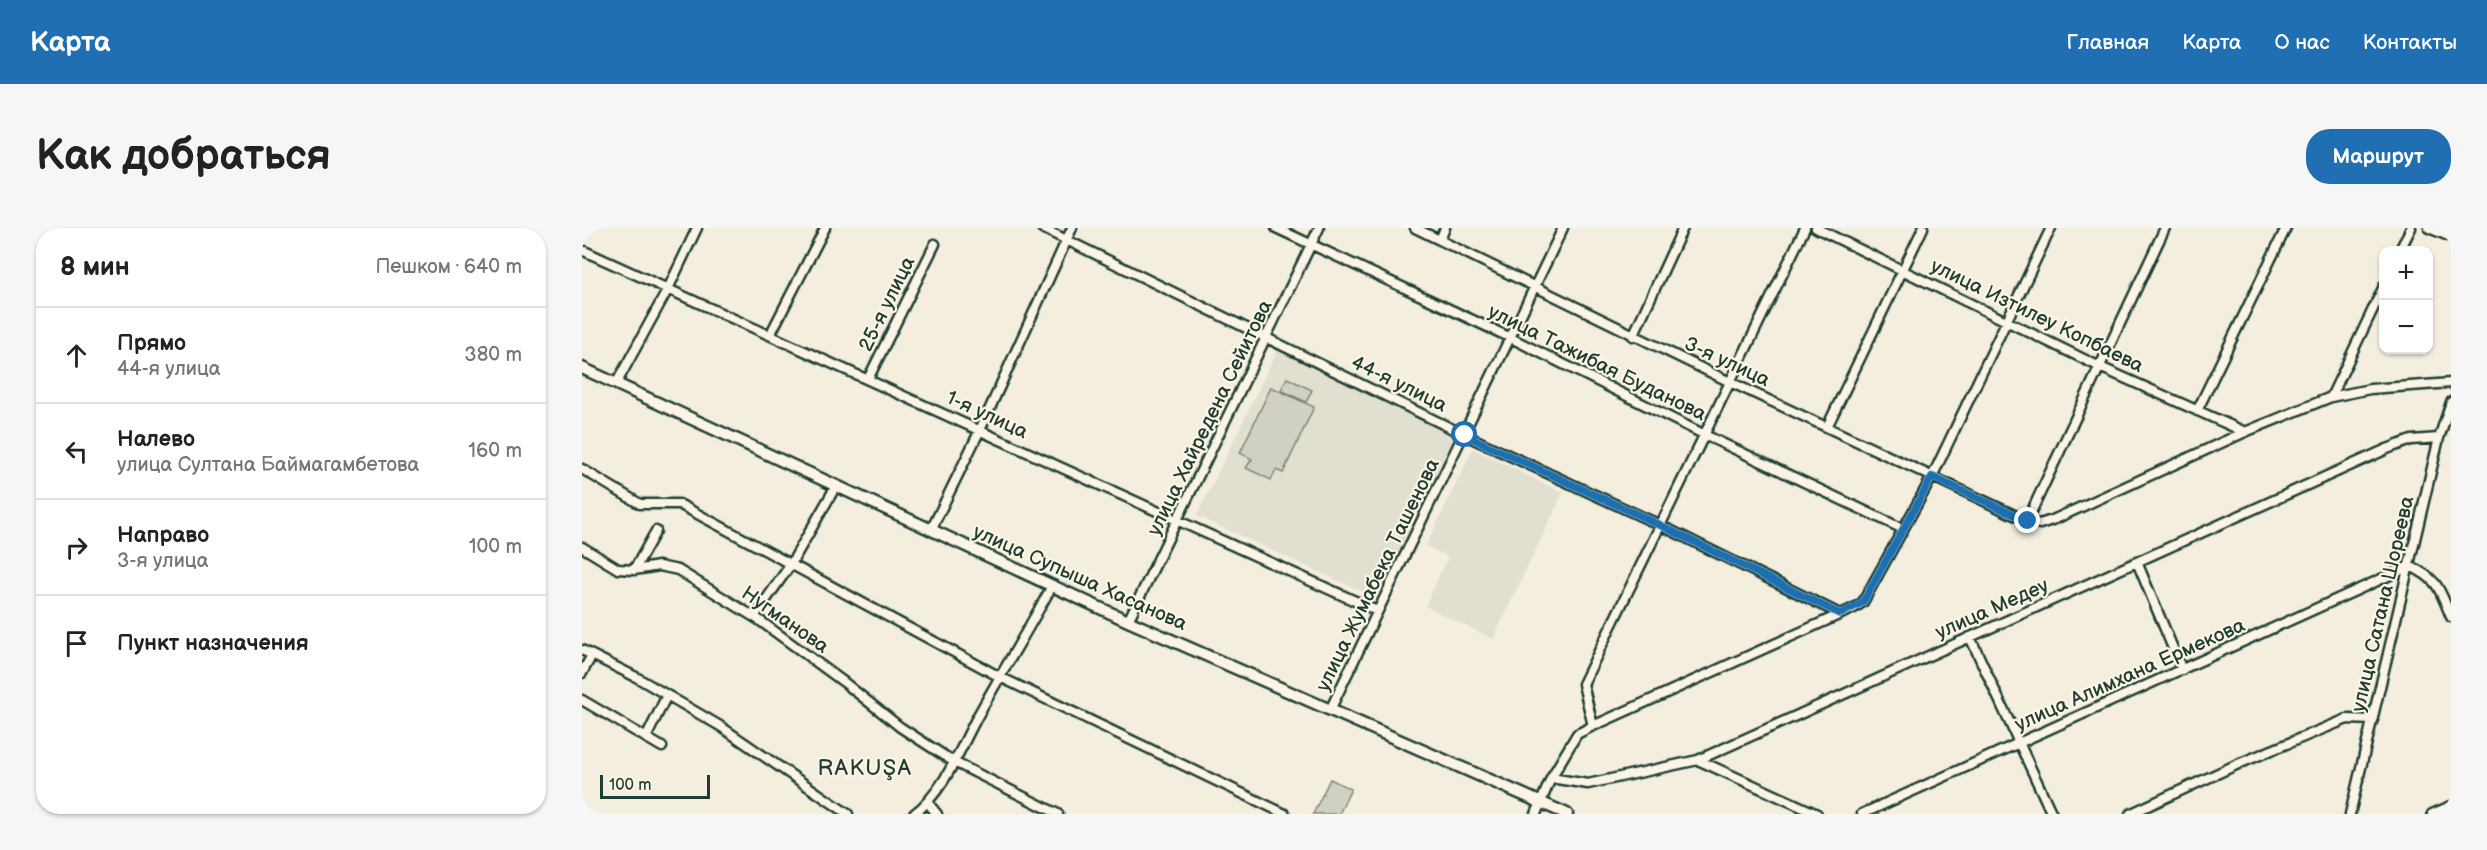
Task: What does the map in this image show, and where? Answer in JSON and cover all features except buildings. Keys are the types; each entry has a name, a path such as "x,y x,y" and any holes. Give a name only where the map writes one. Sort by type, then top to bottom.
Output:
{"street":[{"path":"616,384 668,289 697,228"},
{"path":"770,335 825,228"},
{"name":"44-я улица","path":"1042,228 1465,435 1660,525 1840,614"},
{"path":"931,530 980,430 1072,228"},
{"name":"улица Тажибая Буданова","path":"1276,228 1509,337 1705,435 1903,529"},
{"name":"улица Хайредена Сейитова","path":"1128,621 1268,338 1319,228"},
{"name":"3-я улица","path":"1415,228 1633,336 2028,521"},
{"path":"1440,240 1445,228"},
{"name":"улица Жумабека Ташенова","path":"1330,710 1377,610 1465,435 1509,337 1563,228"},
{"path":"1633,336 1683,228"},
{"path":"1593,726 1583,684 1805,228"},
{"name":"улица Изтилеу Копбаева","path":"1816,228 2100,367 2245,432"},
{"path":"1827,427 1923,228"},
{"path":"1536,814 1551,778 1577,734 1863,602 1932,477 2051,228"},
{"path":"2165,228 2028,521 2040,524 2055,519 2245,432 2331,397 2370,389 2451,382"},
{"path":"2197,411 2286,228"},
{"path":"2402,246 2411,228"},
{"path":"2429,228 2451,237"},
{"name":"25-я улица","path":"868,379 935,244"},
{"name":"1-я улица","path":"582,250 1178,522 1377,610"},
{"path":"2331,397 2379,296"},
{"name":"улица Супыша Хасанова","path":"582,368 1128,621 1567,814"},
{"name":"улица Сатана Шореева","path":"2350,814 2439,438 2451,402"},
{"name":"улица Медеу","path":"1551,778 1588,784 1698,760 2387,449 2411,440 2439,438"},
{"path":"582,469 640,504 679,504 1000,677 1285,814"},
{"path":"754,617 791,564 836,486"},
{"path":"634,570 656,531"},
{"name":"Нугманова","path":"582,547 618,569 634,570 659,566 678,570 754,617 845,683 900,727 954,762 1058,814"},
{"path":"2137,562 2182,670"},
{"path":"2410,566 2430,576 2438,586 2451,617"},
{"name":"улица Алимхана Ермекова","path":"1862,814 2410,566"},
{"path":"914,814 928,804 954,762 1052,586"},
{"path":"1970,637 2052,814"},
{"path":"582,650 668,695 720,726 848,814"},
{"path":"582,673 592,655"},
{"path":"646,738 668,695"},
{"path":"582,699 662,747"},
{"path":"2130,814 2238,764 2347,719 2373,720"},
{"path":"1698,760 1817,814"},
{"path":"928,804 937,814"},
{"path":"2432,814 2451,806"}],"shaded area":[{"path":"1277,351 1455,436 1376,598 1197,516"},
{"path":"1287,378 1312,390 1306,402 1281,390"},
{"path":"1271,387 1314,407 1283,473 1276,470 1271,480 1246,468 1252,459 1240,453"},
{"path":"1473,449 1563,493 1493,639 1425,606 1448,557 1426,546"},
{"path":"1330,779 1351,789 1339,814 1313,814"}],"district":[{"name":"RAKUŞA","path":"865,768"}],"route":[{"path":"1465,435 1660,525 1840,614 1863,602 1932,477 2028,521"}]}
